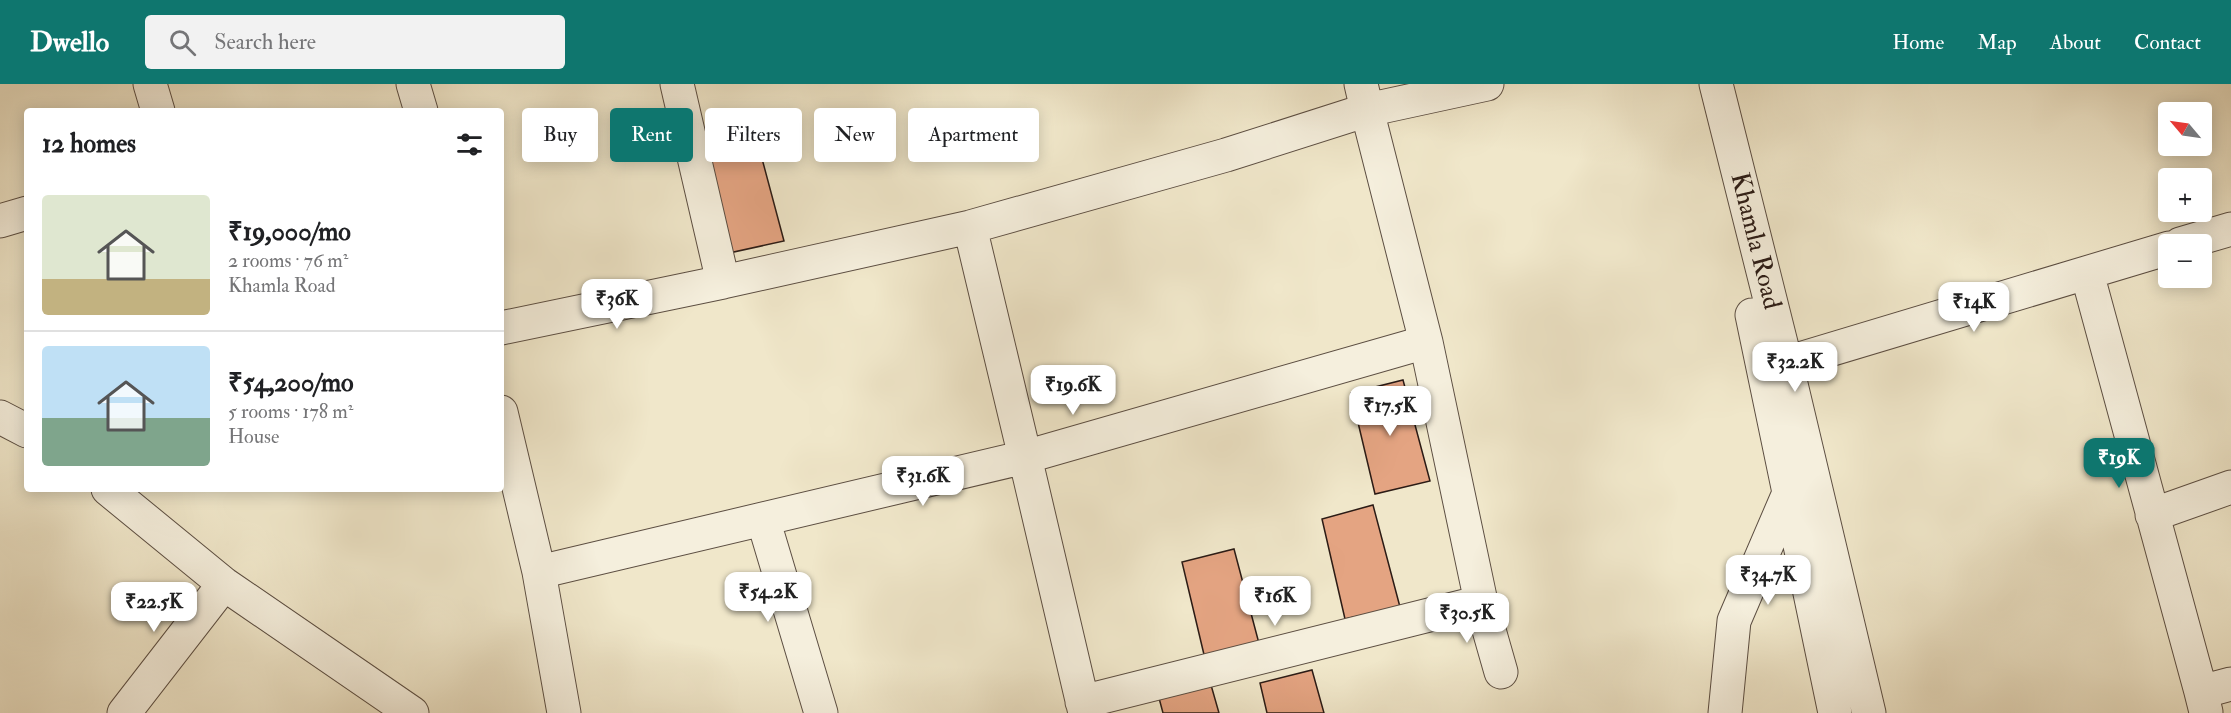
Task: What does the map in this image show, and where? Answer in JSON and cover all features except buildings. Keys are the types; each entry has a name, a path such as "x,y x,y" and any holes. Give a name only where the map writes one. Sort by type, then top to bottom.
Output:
{"street":[{"path":"150,84 157,108"},
{"path":"413,84 420,108"},
{"path":"677,84 723,282"},
{"path":"504,327 970,227 1226,155 1364,97 1487,84"},
{"name":"Khamla Road","path":"1701,84 1869,713"},
{"name":"Khamla Road","path":"1716,84 1775,366 1789,493 1835,713"},
{"path":"1364,97 1426,342 1481,602 1501,672"},
{"path":"0,221 24,214"},
{"path":"970,227 1084,707 1481,602"},
{"path":"2212,235 2231,229"},
{"path":"1775,366 2158,251"},
{"path":"2086,273 2152,515 2213,696"},
{"path":"539,572 1025,457 1426,342"},
{"path":"0,417 24,429"},
{"path":"504,425 539,572 564,713"},
{"path":"2152,515 2231,487"},
{"path":"112,492 224,584 409,712"},
{"path":"1725,713 1734,621 1789,493"},
{"path":"763,519 821,713"},
{"path":"124,713 224,584"}]}
